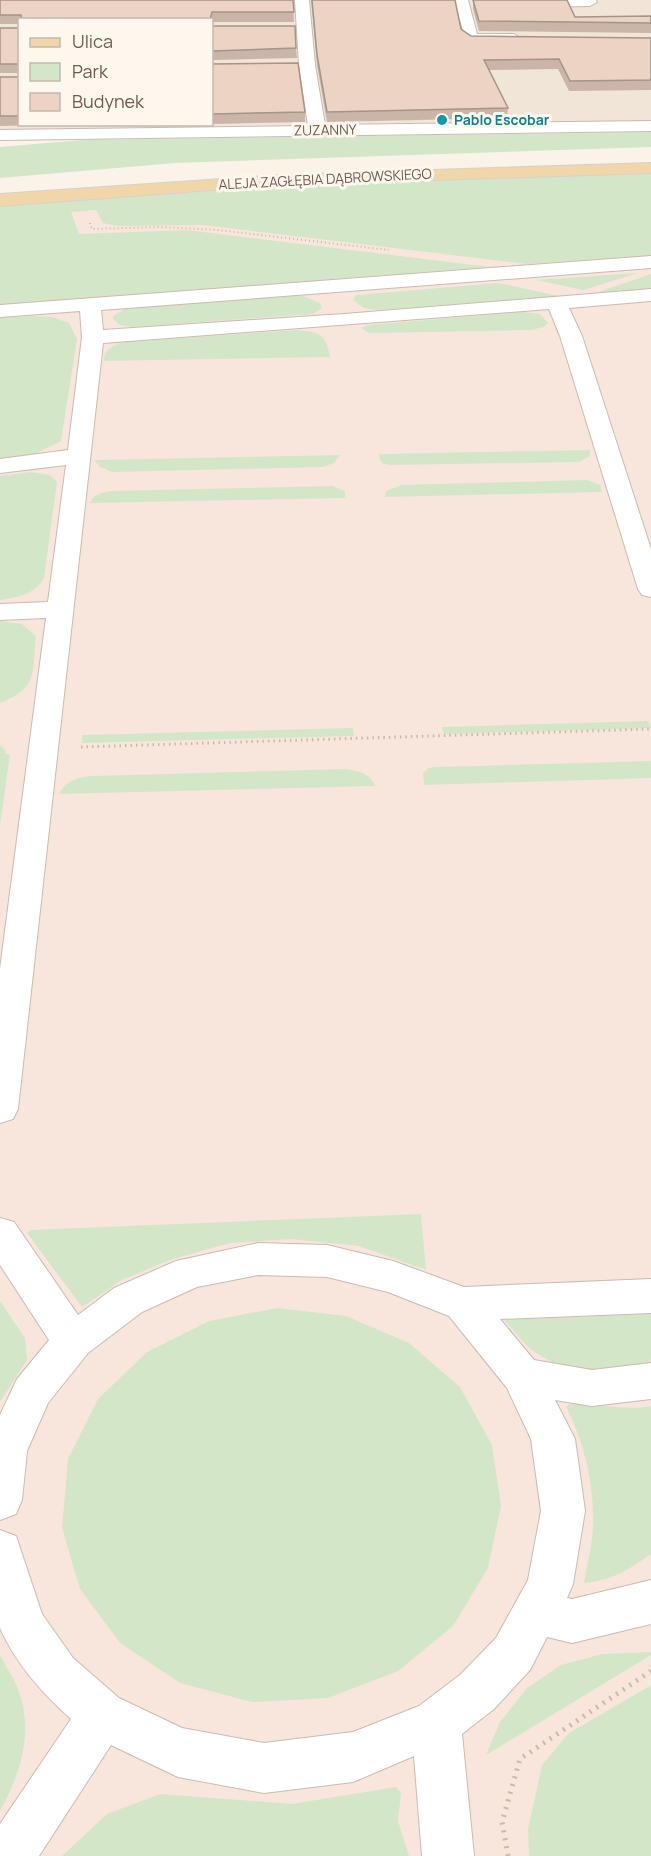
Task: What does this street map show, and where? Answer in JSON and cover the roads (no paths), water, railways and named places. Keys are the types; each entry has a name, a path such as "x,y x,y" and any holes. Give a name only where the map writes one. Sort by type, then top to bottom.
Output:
{"main road":[{"name":"ALEJA ZAGŁĘBIA DĄBROWSKIEGO","path":"0,183 346,162 651,153"},
{"name":"ALEJA ZAGŁĘBIA DĄBROWSKIEGO","path":"0,200 291,180 651,168"}],"street":[{"path":"302,0 299,28 301,65 317,130"},
{"path":"482,3 462,2 471,38 526,39 510,1 590,1 596,21"},
{"name":"ZUZANNY","path":"0,135 651,126"},
{"path":"0,311 651,262"},
{"path":"93,337 651,295"},
{"path":"556,303 571,336 651,589"},
{"path":"0,1109 93,337 90,305"},
{"path":"0,466 77,456"},
{"path":"0,612 60,609"},
{"path":"0,1233 73,1341"},
{"path":"0,1500 3,1452 32,1392 73,1341 128,1300 190,1272 258,1259 327,1261 393,1277 463,1304 651,1296"},
{"path":"0,1551 11,1619 56,1674 102,1715 178,1752 264,1768 353,1757 436,1723 477,1692 513,1654 550,1584 563,1511 553,1439 522,1376 463,1304"},
{"path":"522,1376 592,1388 651,1381"},
{"path":"535,1612 572,1621 651,1602"},
{"path":"9,1856 102,1715"},
{"path":"436,1723 448,1856"}],"place":[{"name":"Pablo Escobar","path":"442,120"}]}
